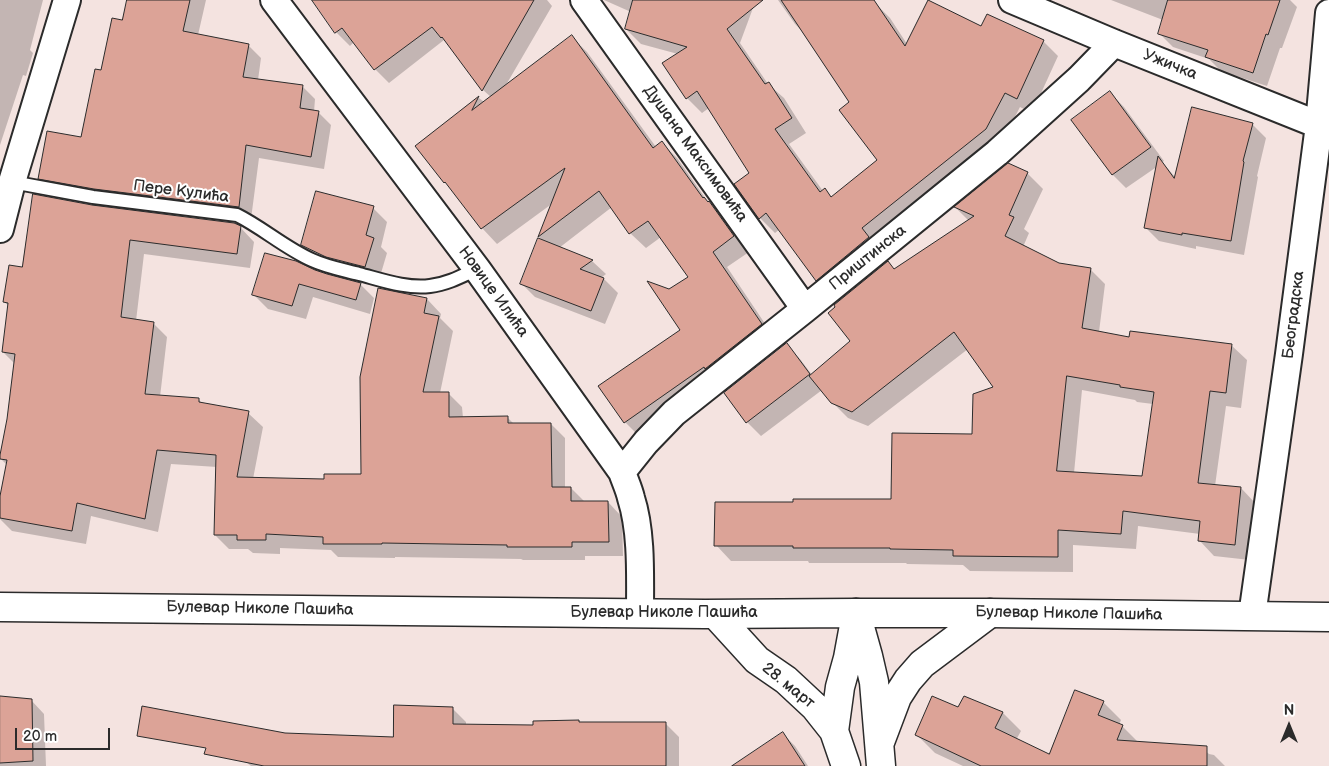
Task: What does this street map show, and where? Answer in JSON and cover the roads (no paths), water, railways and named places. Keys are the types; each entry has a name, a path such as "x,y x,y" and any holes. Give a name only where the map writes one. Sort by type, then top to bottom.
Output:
{"main road":[{"name":"Булевар Николе Пашића","path":"0,606 715,614 990,613 1329,617"},
{"path":"834,731 840,687 848,658 856,613"},
{"path":"856,613 874,682 880,754"},
{"path":"880,754 898,697 908,680 922,664 990,613"},
{"name":"28. март","path":"715,614 757,660 786,680 815,707 834,731 846,766"}],"street":[{"path":"0,229 12,182 68,0"},
{"name":"Новице Илића","path":"274,0 477,269 622,472 632,499 638,529 640,613"},
{"name":"Душана Максимовића","path":"584,0 805,309"},
{"name":"Ужичка","path":"1012,0 1114,43 1324,125"},
{"name":"Београдска","path":"1252,616 1324,125 1329,13"},
{"name":"Приштинска","path":"622,472 646,442 674,413 997,153 1079,78 1114,43"}],"lane":[{"name":"Пере Кулића","path":"12,182 93,197 237,215 312,260 331,267 398,284 418,287 432,286 446,283 477,269"}]}
